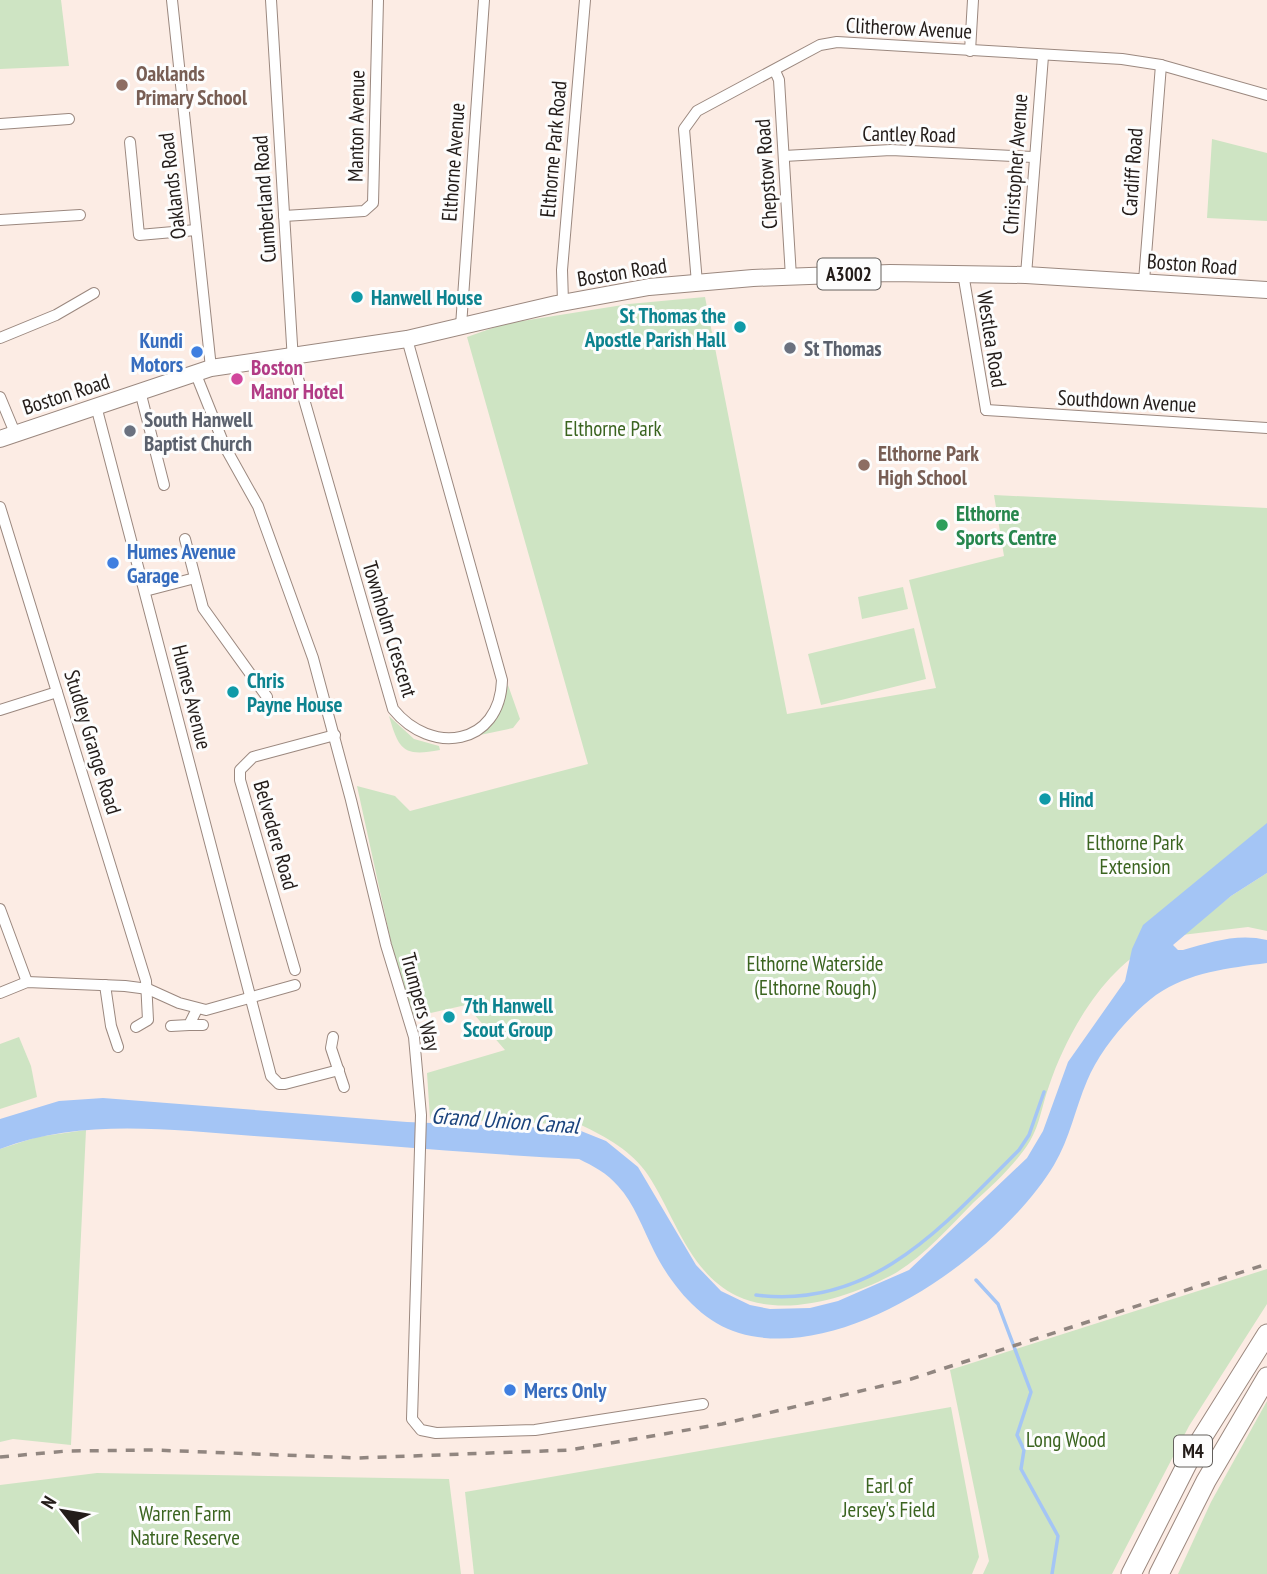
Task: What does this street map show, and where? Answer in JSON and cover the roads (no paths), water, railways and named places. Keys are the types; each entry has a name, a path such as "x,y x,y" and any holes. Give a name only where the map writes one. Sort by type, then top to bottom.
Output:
{"highway":[{"name":"M4","path":"1130,1574 1193,1452 1267,1334"},
{"name":"M4","path":"1158,1574 1211,1470 1267,1377"}],"main road":[{"name":"Boston Road","path":"7,436 211,368 407,339 563,302 649,287 791,276 963,273 1144,281 1267,290"}],"street":[{"name":"Oaklands Road","path":"172,0 211,368"},
{"name":"Cumberland Road","path":"271,0 293,354"},
{"name":"Manton Avenue","path":"285,216 364,211 373,203 378,0"},
{"name":"Elthorne Avenue","path":"461,326 484,0"},
{"name":"Elthorne Park Road","path":"563,302 562,270 585,0"},
{"path":"970,51 973,0"},
{"name":"Clitherow Avenue","path":"696,283 684,129 698,111 820,45 837,42 1122,59 1160,65 1267,95"},
{"name":"Christopher Avenue","path":"1026,275 1033,157 1043,56"},
{"name":"Cardiff Road","path":"1144,281 1160,65"},
{"name":"Chepstow Road","path":"775,71 779,80 791,276"},
{"path":"0,124 69,119"},
{"path":"130,142 139,235 196,230"},
{"name":"Cantley Road","path":"784,156 891,150 1033,157"},
{"path":"0,220 80,215"},
{"name":"Westlea Road","path":"963,273 984,413"},
{"path":"0,338 55,315 94,293"},
{"name":"Townholm Crescent","path":"293,354 293,362 393,709 405,724 418,733 438,739 457,739 486,723 502,695 502,680 407,339"},
{"name":"Trumpers Way","path":"195,372 225,447 263,519 313,658 335,735 386,944 414,1037 421,1115 412,1419 421,1430 436,1433 535,1430 703,1404"},
{"path":"140,391 163,485"},
{"path":"0,397 7,436"},
{"name":"Humes Avenue","path":"96,406 250,999 274,1080 285,1084 339,1069"},
{"name":"Southdown Avenue","path":"984,413 1267,428"},
{"name":"Studley Grange Road","path":"0,507 148,989"},
{"path":"186,539 203,608 267,697"},
{"path":"145,591 195,578"},
{"path":"0,710 57,692"},
{"name":"Belvedere Road","path":"295,970 240,780 240,770 253,757 335,735"},
{"path":"0,909 27,982"},
{"path":"0,993 27,982 105,985 148,989 197,1009 206,1010 295,985"},
{"path":"105,985 111,1026 118,1047"},
{"path":"136,1027 148,1020 148,989"},
{"path":"189,1025 197,1009"},
{"path":"171,1026 203,1025"},
{"path":"333,1037 331,1048 344,1087"}],"water":[{"path":"1267,823 1267,873 1231,896 1173,945 1178,950 1183,950 1235,938 1267,940 1267,963 1196,976 1169,987 1146,1003 1116,1034 1092,1069 1054,1165 1030,1199 998,1232 960,1265 917,1294 872,1317 826,1332 781,1339 739,1333 712,1320 689,1301 669,1277 624,1193 605,1174 579,1159 157,1129 62,1133 0,1149 0,1119 59,1101 103,1098 407,1122 576,1129 606,1141 638,1167 696,1265 721,1291 750,1305 770,1309 810,1308 838,1301 909,1270 1027,1158 1043,1131 1068,1062 1125,981 1132,949 1143,925"}],"waterway":[{"path":"756,1295 798,1296 836,1289 871,1275 903,1256 934,1233 1019,1150 1029,1135 1044,1092"},
{"path":"976,1280 998,1304 1031,1392 1017,1435 1024,1450 1021,1469 1058,1536 1052,1574"}],"railway":[{"path":"0,1457 67,1451 154,1450 358,1458 570,1450 722,1424 911,1379 1267,1264"}],"place":[{"name":"Oaklands Primary School","path":"122,85"},
{"name":"Hanwell House","path":"357,297"},
{"name":"St Thomas the Apostle Parish Hall","path":"740,327"},
{"name":"St Thomas","path":"790,348"},
{"name":"Kundi Motors","path":"197,352"},
{"name":"Boston Manor Hotel","path":"237,379"},
{"name":"South Hanwell Baptist Church","path":"130,431"},
{"name":"Elthorne Park High School","path":"864,465"},
{"name":"Elthorne Sports Centre","path":"942,525"},
{"name":"Humes Avenue Garage","path":"113,563"},
{"name":"Chris Payne House","path":"233,692"},
{"name":"Hind","path":"1045,799"},
{"name":"7th Hanwell Scout Group","path":"449,1017"},
{"name":"Mercs Only","path":"510,1390"}],"park label":[{"name":"Elthorne Park","path":"613,428"},
{"name":"Elthorne Park Extension","path":"1135,854"},
{"name":"Elthorne Waterside (Elthorne Rough)","path":"815,975"},
{"name":"Long Wood","path":"1066,1439"},
{"name":"Earl of Jersey's Field","path":"889,1497"},
{"name":"Warren Farm Nature Reserve","path":"185,1525"}],"water label":[{"name":"Grand Union Canal","path":"505,1120"}]}
